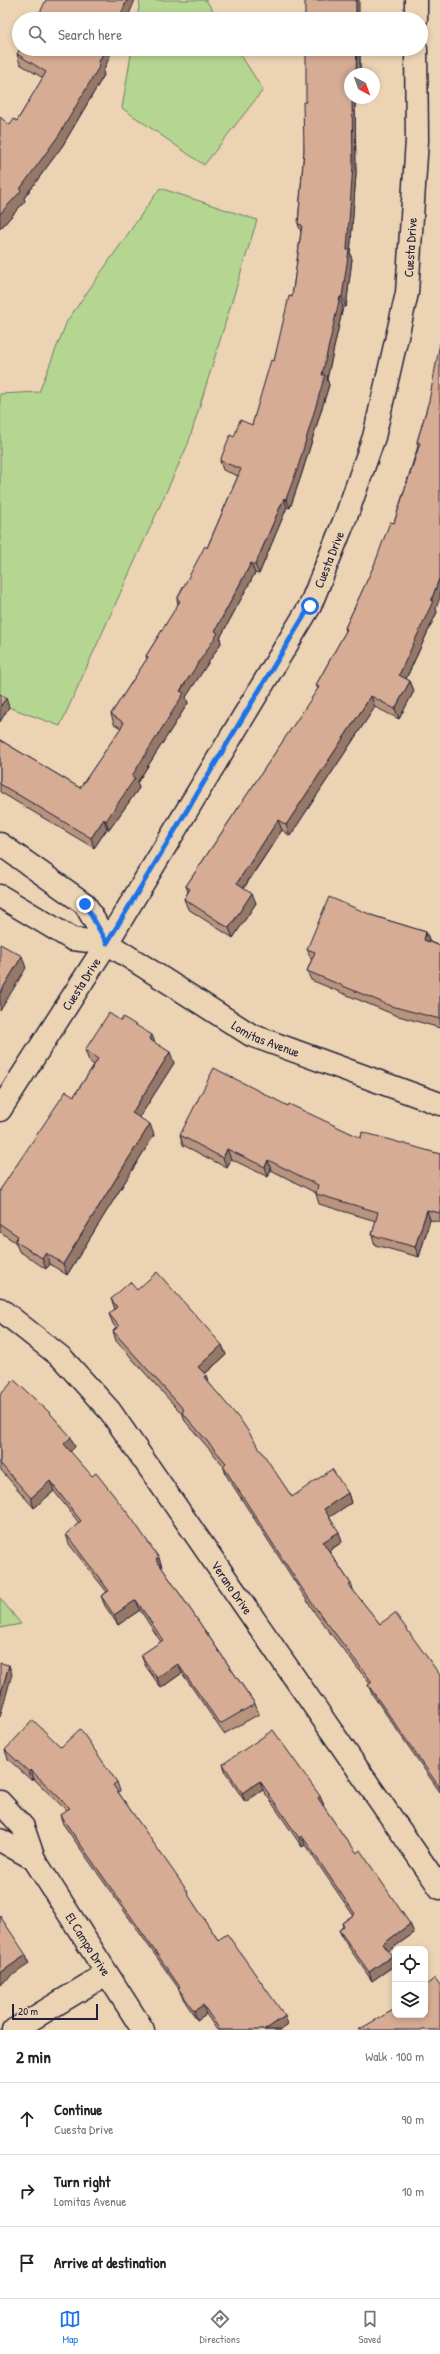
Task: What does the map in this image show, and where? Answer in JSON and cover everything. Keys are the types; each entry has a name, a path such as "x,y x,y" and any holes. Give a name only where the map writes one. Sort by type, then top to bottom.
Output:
{"street":[{"path":"416,0 416,12"},
{"name":"Cuesta Drive","path":"0,1110 107,943 310,606 347,514 374,437 407,293 417,140 416,56"},
{"name":"Lomitas Avenue","path":"0,844 85,904 107,943"},
{"name":"Lomitas Avenue","path":"0,896 72,938 107,943 251,1034 440,1104"},
{"name":"Verano Drive","path":"0,1309 62,1358 110,1411 440,1888"},
{"name":"El Campo Drive","path":"0,1802 9,1809 23,1827 34,1859 142,2030"},
{"name":"El Campo Drive","path":"0,1840 34,1859"},
{"path":"14,2030 106,1974"}],"green space":[{"path":"140,0 206,0 214,12 138,12"},
{"path":"131,56 241,56 263,90 204,165 122,108"},
{"path":"160,188 257,220 188,444 60,726 0,704 0,394 39,392 67,321"},
{"path":"0,1598 21,1624 0,1628"}],"building":[{"path":"46,0 127,0 122,12 40,12"},
{"path":"305,0 356,0 356,12 305,12"},
{"path":"20,56 102,56 98,64 100,65 59,135 20,189 21,191 0,214 0,117 10,125 14,119 17,121 46,72"},
{"path":"306,56 357,56 356,68 344,68 344,104 352,104 353,165 347,250 349,250 342,297 340,297 322,375 325,375 298,467 286,499 284,498 255,565 251,563 215,631 218,633 180,691 184,693 132,776 135,778 106,821 104,819 91,838 0,784 0,740 80,788 124,723 111,714 148,657 146,656 180,601 177,599 205,546 207,548 241,469 220,461 230,435 234,437 240,420 252,425 271,360 274,361 289,296 292,297 302,225 298,224 304,150 303,102 306,102"},
{"path":"440,343 440,576 431,601 433,601 399,675 410,681 395,709 371,696 286,825 278,820 237,883 252,893 229,928 184,899 190,889 186,886 319,687 316,685 347,629 345,628 375,563 390,522 394,523 420,443 417,442 429,401"},
{"path":"0,694 6,698 0,707"},
{"path":"329,897 374,916 426,932 424,940 440,946 440,1019 391,1006 307,971 315,952 307,949"},
{"path":"0,944 22,956 0,993"},
{"path":"109,1013 121,1021 123,1017 152,1035 149,1039 170,1052 132,1113 150,1124 63,1264 46,1253 42,1258 15,1241 18,1236 0,1224 0,1190 66,1091 74,1096 98,1059 85,1050"},
{"path":"214,1068 288,1106 289,1104 361,1138 362,1132 440,1154 440,1213 427,1210 415,1247 372,1235 378,1212 316,1194 318,1185 268,1160 265,1167 227,1149 223,1158 180,1135"},
{"path":"157,1272 222,1345 198,1367 206,1375 204,1377 242,1422 292,1497 332,1469 348,1493 324,1509 339,1532 323,1542 351,1584 349,1585 380,1624 395,1613 440,1675 440,1788 368,1685 372,1682 314,1606 293,1575 223,1466 226,1463 182,1412 184,1410 113,1331 119,1326 109,1314 117,1307 111,1299 130,1282 137,1290"},
{"path":"14,1380 49,1412 71,1437 64,1444 92,1476 96,1473 130,1516 159,1558 156,1559 255,1704 220,1724 178,1664 157,1678 141,1655 163,1640 136,1600 114,1615 101,1596 109,1591 66,1534 81,1521 50,1481 31,1498 0,1463 0,1395"},
{"path":"0,1663 9,1665 0,1696"},
{"path":"33,1720 61,1747 80,1729 117,1782 113,1785 188,1892 187,1893 218,1940 227,1934 285,2016 265,2030 220,2030 203,2005 194,2011 178,1988 180,1987 60,1815 70,1808 31,1770 29,1772 5,1750"},
{"path":"273,1730 320,1796 318,1798 343,1835 357,1853 360,1850 410,1924 383,1944 392,1956 369,1972 339,1930 344,1926 342,1923 355,1914 302,1836 299,1838 260,1781 242,1793 223,1764"},
{"path":"0,1916 26,1955 0,1973"},
{"path":"435,1978 440,1985 440,2030 358,2030 392,2011 392,2018 428,2018 428,1984"}],"route":[{"path":"85,904 107,943 310,606"}]}
